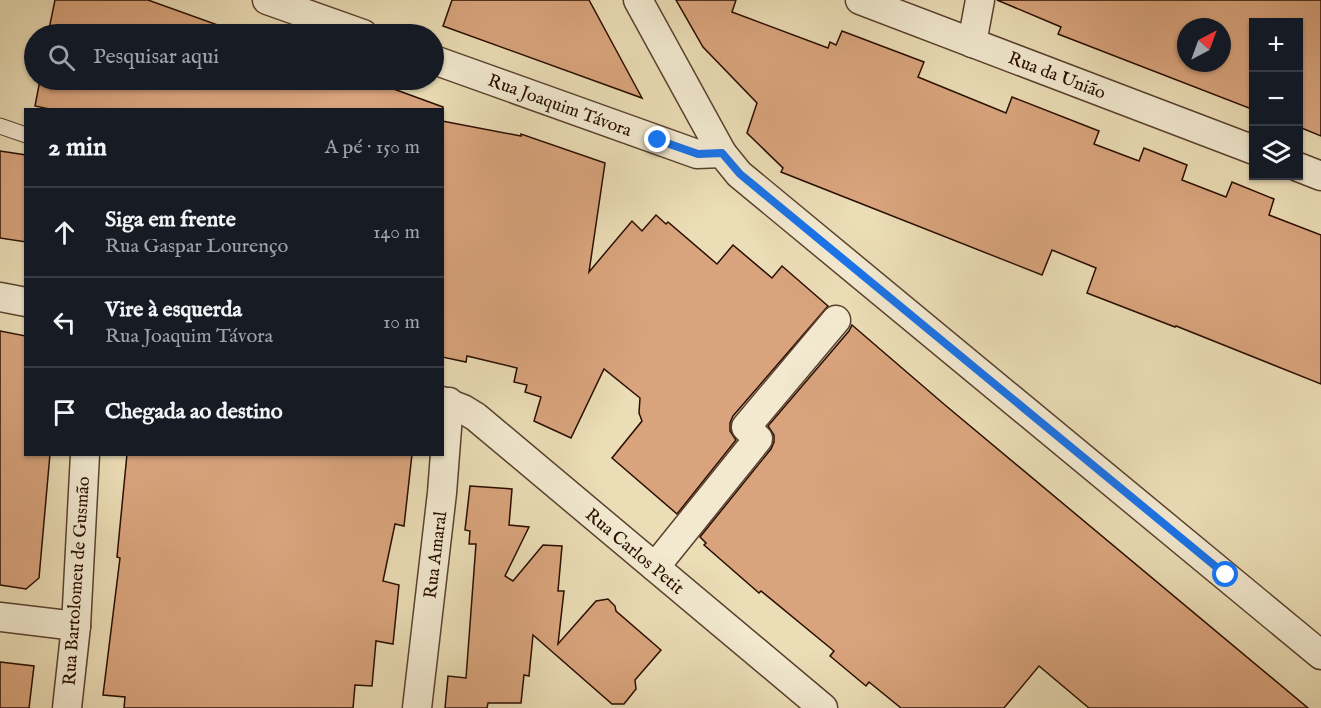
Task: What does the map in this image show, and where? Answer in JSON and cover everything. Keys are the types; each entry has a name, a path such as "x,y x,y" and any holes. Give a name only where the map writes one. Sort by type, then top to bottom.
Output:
{"street":[{"path":"267,0 335,24"},
{"path":"638,0 722,153 740,174 1321,655"},
{"name":"Rua da União","path":"860,0 1249,148"},
{"path":"972,43 980,0"},
{"name":"Rua Joaquim Távora","path":"444,64 698,154 722,153"},
{"path":"1303,169 1321,176"},
{"path":"0,297 24,302"},
{"path":"655,567 758,439 746,428 836,320"},
{"name":"Rua Carlos Petit","path":"446,401 476,417 823,708"},
{"name":"Rua Amaral","path":"444,447 446,401"},
{"name":"Rua Bartolomeu de Gusmão","path":"67,708 76,626 86,456"},
{"name":"Rua Amaral","path":"417,708 442,493 444,456"},
{"path":"0,617 76,626"}],"lane":[{"path":"0,126 24,134"}],"building":[{"path":"55,0 148,0 215,24 50,24"},
{"path":"452,0 589,0 642,98 444,26"},
{"path":"676,0 736,0 732,12 828,48 830,42 836,45 842,31 924,62 918,77 1006,113 1012,97 1099,131 1094,144 1139,161 1144,148 1187,165 1182,180 1226,197 1232,182 1274,199 1269,215 1321,235 1321,384 1087,293 1096,268 1052,250 1042,275 781,172 783,168 747,133 757,103 703,47"},
{"path":"997,0 1321,0 1321,136 1303,129 1303,18 1249,18 1249,108 1058,34 1061,27"},
{"path":"38,90 396,90 443,107 44,108 35,106"},
{"path":"444,121 521,136 521,134 605,163 589,272 632,221 642,231 656,215 666,224 668,222 717,264 733,245 772,278 782,266 828,306 733,416 730,431 736,440 677,514 612,458 642,421 639,413 640,398 604,369 571,438 534,421 541,397 525,392 527,385 514,382 517,368 467,356 466,362 444,357"},
{"path":"0,151 24,155 24,242 0,238"},
{"path":"852,325 1308,708 1089,708 1039,666 1004,708 901,708 869,682 866,686 830,656 834,651 761,591 759,593 704,545 706,543 700,537 771,449 774,435 768,426"},
{"path":"0,331 24,336 24,456 50,456 39,578 26,589 0,585"},
{"path":"127,456 412,456 404,526 395,524 383,581 399,585 393,644 376,641 372,686 355,685 353,708 124,708 125,697 103,695 120,558 117,557"},
{"path":"470,486 512,489 509,525 529,527 505,576 513,581 543,545 562,546 558,591 564,591 558,644 596,601 608,599 615,606 616,611 661,650 635,680 636,689 624,704 612,704 533,635 529,676 524,675 521,703 488,703 487,708 445,708 448,676 466,678 476,544 469,544 470,531 465,530"},
{"path":"0,662 34,666 29,708 0,708"}],"route":[{"path":"658,140 698,154 722,153 740,174 1226,575"}]}
